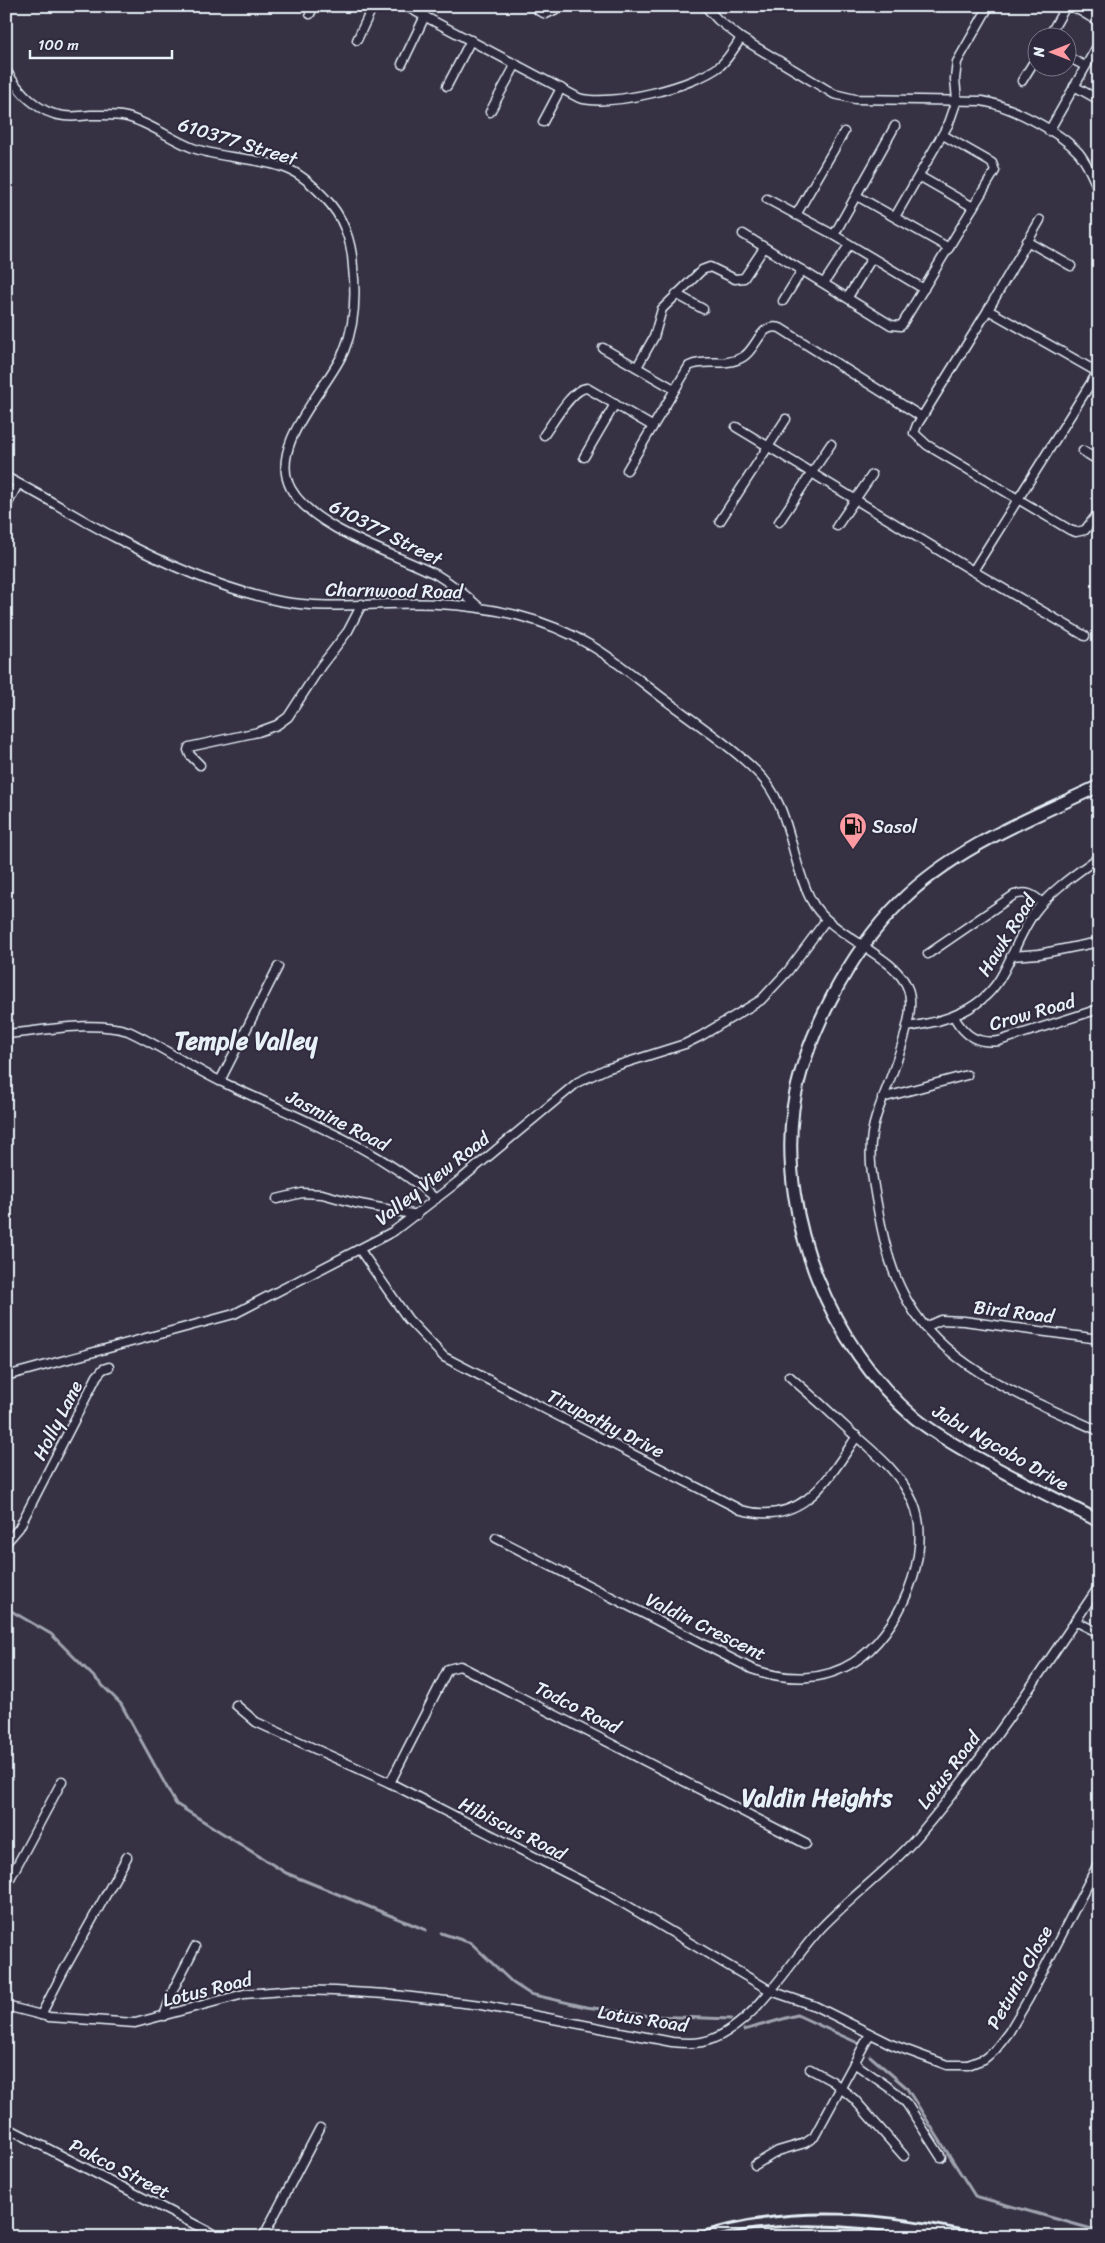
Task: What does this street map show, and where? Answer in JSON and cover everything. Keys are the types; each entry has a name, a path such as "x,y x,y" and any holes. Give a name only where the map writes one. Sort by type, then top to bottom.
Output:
{"main road":[{"name":"Jabu Ngcobo Drive","path":"1099,786 1007,829 948,862 899,903 864,947 839,985 820,1022 800,1075 793,1108 791,1136 795,1193 805,1243 819,1282 847,1336 888,1392 916,1418 951,1443 1099,1521"}],"street":[{"path":"310,14 314,6"},
{"path":"357,40 373,6"},
{"path":"405,6 579,98 596,101 649,93 707,74 720,65 741,38"},
{"path":"534,6 538,11 546,14 563,6"},
{"path":"705,6 718,20 741,38 825,90 844,97 874,100 957,100 998,104 1049,131 1070,145 1080,154 1099,190"},
{"path":"895,217 943,135 957,100 957,62 988,6"},
{"path":"1054,28 1066,6"},
{"path":"1072,6 1099,22"},
{"path":"402,64 426,16"},
{"path":"447,86 471,40"},
{"path":"1049,131 1099,43"},
{"path":"1078,62 1085,66"},
{"path":"490,112 516,64"},
{"name":"610377 Street","path":"6,70 24,94 38,106 49,112 63,116 128,117 195,149 285,168 300,176 327,200 345,228 350,245 355,282 351,325 349,338 337,365 290,442 286,463 290,488 309,511 357,538 436,575 480,608"},
{"path":"1022,81 1028,71"},
{"path":"1074,86 1099,100"},
{"path":"543,122 561,88"},
{"path":"834,235 894,126"},
{"path":"796,215 844,132"},
{"path":"742,234 891,325 898,326 904,323 994,175 995,166 943,135"},
{"path":"919,176 974,207"},
{"path":"857,196 949,248"},
{"path":"767,199 850,244 924,289"},
{"path":"1040,220 988,310 914,430 916,437 1076,532 1085,530 1098,516"},
{"path":"1027,241 1071,266"},
{"path":"824,283 850,244"},
{"path":"637,367 654,337 662,308 676,294 702,270 710,267 736,279 744,278 764,248"},
{"path":"848,297 872,258"},
{"path":"783,301 802,270"},
{"path":"676,294 704,309"},
{"path":"973,571 1098,372 988,310"},
{"path":"627,470 689,366 698,363 723,363 738,360 751,351 765,330 776,327 922,417"},
{"path":"603,348 674,389"},
{"path":"544,435 575,393 587,388 652,426"},
{"path":"584,457 615,404"},
{"path":"720,521 786,419"},
{"path":"736,427 854,500 1085,636"},
{"path":"779,522 831,444"},
{"path":"1083,451 1099,461"},
{"path":"838,526 872,475"},
{"name":"Charnwood Road","path":"6,478 138,550 213,582 283,602 322,605 411,602 480,608 511,612 528,617 561,630 592,646 718,738 758,772 772,788 782,809 804,884 813,904 826,920 895,970 906,983 911,1000 907,1027 873,1126 869,1149 874,1187 890,1264 908,1304 925,1326 942,1343 973,1367 1013,1390 1099,1431"},
{"path":"6,507 18,484"},
{"path":"200,765 190,755 189,747 258,732 277,725 288,717 321,666 348,631 362,604"},
{"name":"Hawk Road","path":"907,1027 932,1024 954,1017 978,1002 1003,974 1026,925 1042,903 1099,857"},
{"path":"928,954 1014,895 1028,893 1034,895 1042,903"},
{"name":"Valley View Road","path":"6,1376 234,1314 360,1250 394,1231 417,1215 578,1082 606,1069 685,1044 761,1000 788,971 826,920"},
{"path":"1011,956 1039,954 1099,942"},
{"path":"220,1081 278,966"},
{"name":"Crow Road","path":"954,1017 960,1028 973,1039 989,1042 999,1041 1099,1009"},
{"name":"Jasmine Road","path":"6,1034 92,1027 118,1028 138,1036 220,1081 319,1126 391,1165 415,1181 436,1199"},
{"path":"882,1098 967,1074"},
{"path":"277,1199 302,1193 322,1194 355,1203 417,1215"},
{"name":"Tirupathy Drive","path":"360,1250 408,1319 444,1358 741,1510 767,1514 781,1513 807,1500 834,1472 857,1436"},
{"name":"Bird Road","path":"925,1326 941,1320 964,1321 1099,1339"},
{"name":"Holly Lane","path":"6,1543 19,1528 97,1376 103,1369 109,1367"},
{"name":"Valdin Crescent","path":"496,1538 752,1669 784,1678 823,1676 854,1663 881,1638 908,1591 914,1577 921,1546 918,1518 905,1487 892,1469 789,1376"},
{"name":"Lotus Road","path":"6,2006 41,2015 120,2023 164,2016 244,1994 295,1990 334,1991 386,1994 481,2005 655,2039 691,2043 713,2039 734,2027 771,1991 821,1928 850,1899 894,1862 919,1836 980,1757 1099,1586"},
{"path":"1075,1621 1099,1633"},
{"name":"Todco Road","path":"390,1783 448,1669 460,1666 806,1844"},
{"name":"Hibiscus Road","path":"236,1705 256,1722 390,1783 611,1896 771,1991"},
{"path":"6,1886 62,1781"},
{"path":"41,2015 127,1857"},
{"name":"Petunia Close","path":"771,1991 815,2006 870,2034 929,2060 947,2065 968,2066 984,2059 995,2050 1009,2032 1029,1998 1099,1862"},
{"path":"164,2016 174,1988 195,1947"},
{"path":"755,2165 778,2151 811,2140 819,2130 870,2034"},
{"path":"854,2063 894,2091 907,2104 941,2157"},
{"path":"810,2069 841,2088 860,2105 904,2156"},
{"name":"Pakco Street","path":"6,2127 219,2237"},
{"path":"263,2237 320,2128"}],"waterway":[{"path":"6,1608 51,1634 121,1704 176,1804 286,1873 426,1930"},
{"path":"441,1933 471,1943 513,1983 530,1994 586,2007 650,2016 731,2019"},
{"path":"744,2030 797,2015 860,2044"},
{"path":"870,2056 906,2087 975,2196 1099,2231"}],"railway":[{"path":"686,2237 724,2226 763,2218 840,2214 917,2221 994,2237"},
{"path":"713,2237 764,2228 790,2226 868,2229 920,2237"}],"place":[{"name":"Sasol","path":"853,850"}],"district":[{"name":"Temple Valley","path":"246,1041"},
{"name":"Valdin Heights","path":"817,1798"}]}
